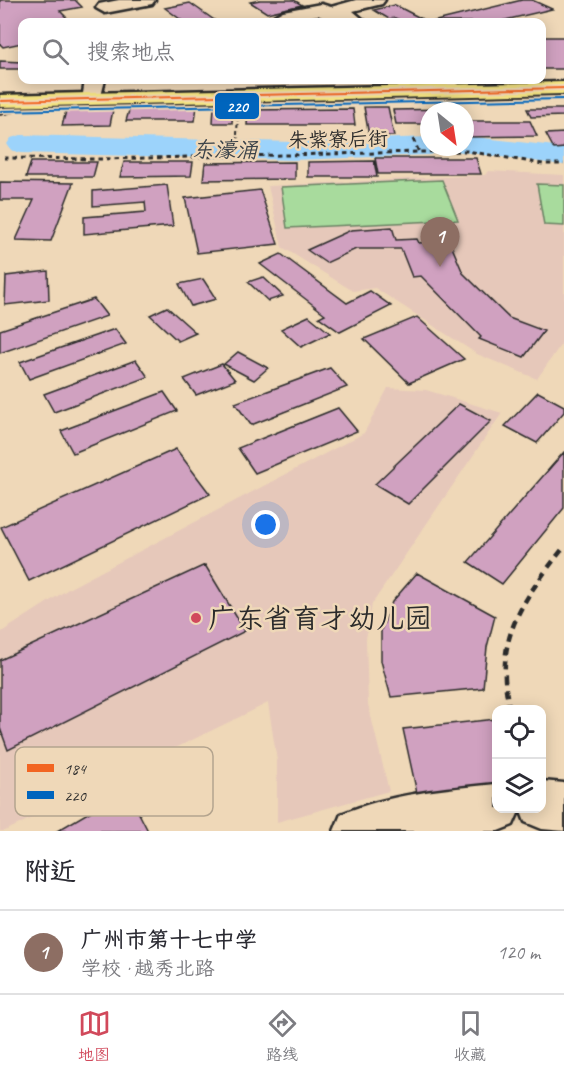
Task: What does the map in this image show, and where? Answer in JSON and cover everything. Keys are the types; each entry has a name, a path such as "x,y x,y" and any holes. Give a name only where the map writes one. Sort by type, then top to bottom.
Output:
{"main road":[{"path":"0,101 94,90 239,96 446,85 564,88"}],"street":[{"path":"101,10 146,0"},
{"path":"352,18 338,10 376,0"},
{"path":"283,16 321,9 337,18"},
{"path":"546,806 564,807"},
{"path":"358,831 439,814 492,808"}],"path":[{"path":"237,142 239,96"},
{"path":"413,139 419,152"},
{"path":"222,142 222,156"},
{"name":"朱紫寮后街","path":"4,158 467,151 543,164 564,164"},
{"path":"508,705 503,689 506,650 525,597 564,546"}],"shaded area":[{"path":"488,171 564,175 564,340 537,379 477,354 375,288 353,291 282,247 268,186 485,175"},
{"name":"广东省育才幼儿园","path":"388,388 426,390 502,413 372,604 366,639 368,704 389,791 277,822 277,761 268,703 178,747 15,747 15,816 36,816 5,831 0,831 0,633 70,588 364,433"}],"green space":[{"path":"442,180 458,220 287,228 281,187"},
{"path":"537,184 564,185 564,226 544,225"}],"building":[{"path":"0,0 75,0 82,7 60,11 67,18 18,18 18,44 3,47 0,44"},
{"path":"294,0 302,5 267,13 250,2"},
{"path":"522,0 532,0 552,9 514,18 448,18"},
{"path":"190,3 211,18 179,18 165,8"},
{"path":"395,5 420,18 387,18 374,10"},
{"path":"317,15 323,18 303,18"},
{"path":"546,37 564,37 564,69 546,69"},
{"path":"0,61 18,62 18,69 0,69"},
{"path":"24,103 28,110 0,115 0,108"},
{"path":"197,106 195,121 126,121 130,107"},
{"path":"214,106 233,106 232,123 213,123"},
{"path":"364,107 388,107 394,136 369,136"},
{"path":"353,109 355,125 247,125 248,110"},
{"path":"527,109 564,109 564,116 531,117"},
{"path":"113,110 110,125 62,126 66,111"},
{"path":"393,110 420,110 420,124 396,124"},
{"path":"474,121 530,121 537,136 474,137"},
{"path":"564,133 564,148 554,149 546,134"},
{"path":"375,158 476,158 481,174 378,174"},
{"path":"374,161 377,177 308,177 308,162"},
{"path":"31,162 97,162 93,177 26,177"},
{"path":"124,162 193,162 191,176 120,177"},
{"path":"295,162 295,179 203,180 205,163"},
{"path":"0,182 73,183 51,241 16,240 34,200 0,200"},
{"path":"167,185 173,226 84,234 84,217 146,212 145,202 93,206 93,191"},
{"path":"260,190 278,244 197,253 185,198"},
{"path":"392,227 396,240 417,239 419,243 449,240 463,273 509,318 544,331 524,357 479,339 481,337 421,276 412,277 401,249 356,249 326,263 307,250 351,230"},
{"path":"281,254 347,303 370,291 391,306 340,332 319,317 325,314 260,264"},
{"path":"48,271 49,300 5,305 6,276"},
{"path":"263,277 283,296 268,301 248,282"},
{"path":"203,279 216,299 191,306 179,284"},
{"path":"94,299 107,316 0,353 0,330"},
{"path":"167,307 196,333 178,341 150,315"},
{"path":"309,316 330,333 301,347 281,329"},
{"path":"417,317 464,359 409,383 364,339"},
{"path":"115,329 126,344 29,379 20,362"},
{"path":"238,352 268,368 254,380 224,364"},
{"path":"136,360 148,377 54,412 44,394"},
{"path":"222,364 235,380 196,395 184,379"},
{"path":"330,368 347,387 251,425 235,403"},
{"path":"164,392 177,411 73,453 61,431"},
{"path":"538,392 564,406 564,412 537,443 505,426"},
{"path":"459,404 491,421 408,504 375,484"},
{"path":"338,408 357,431 255,473 238,448"},
{"path":"176,449 210,494 29,581 1,527"},
{"path":"564,452 564,508 502,584 468,562"},
{"path":"205,565 245,631 8,750 0,728 0,660"},
{"path":"417,573 495,616 487,647 483,688 391,697 381,661 381,630 392,602"},
{"path":"492,719 492,789 418,798 403,729"},
{"path":"83,816 140,816 148,831 57,831"}],"waterway":[{"name":"东濠涌","path":"21,144 292,151 420,146"},
{"name":"东濠涌","path":"474,146 564,156"}],"transit line":[{"name":"184","path":"0,101 564,88"},
{"name":"220","path":"0,111 564,99"}],"place":[{"name":"广州市第十七中学","path":"440,267"},
{"name":"广东省育才幼儿园","path":"196,618"}]}
